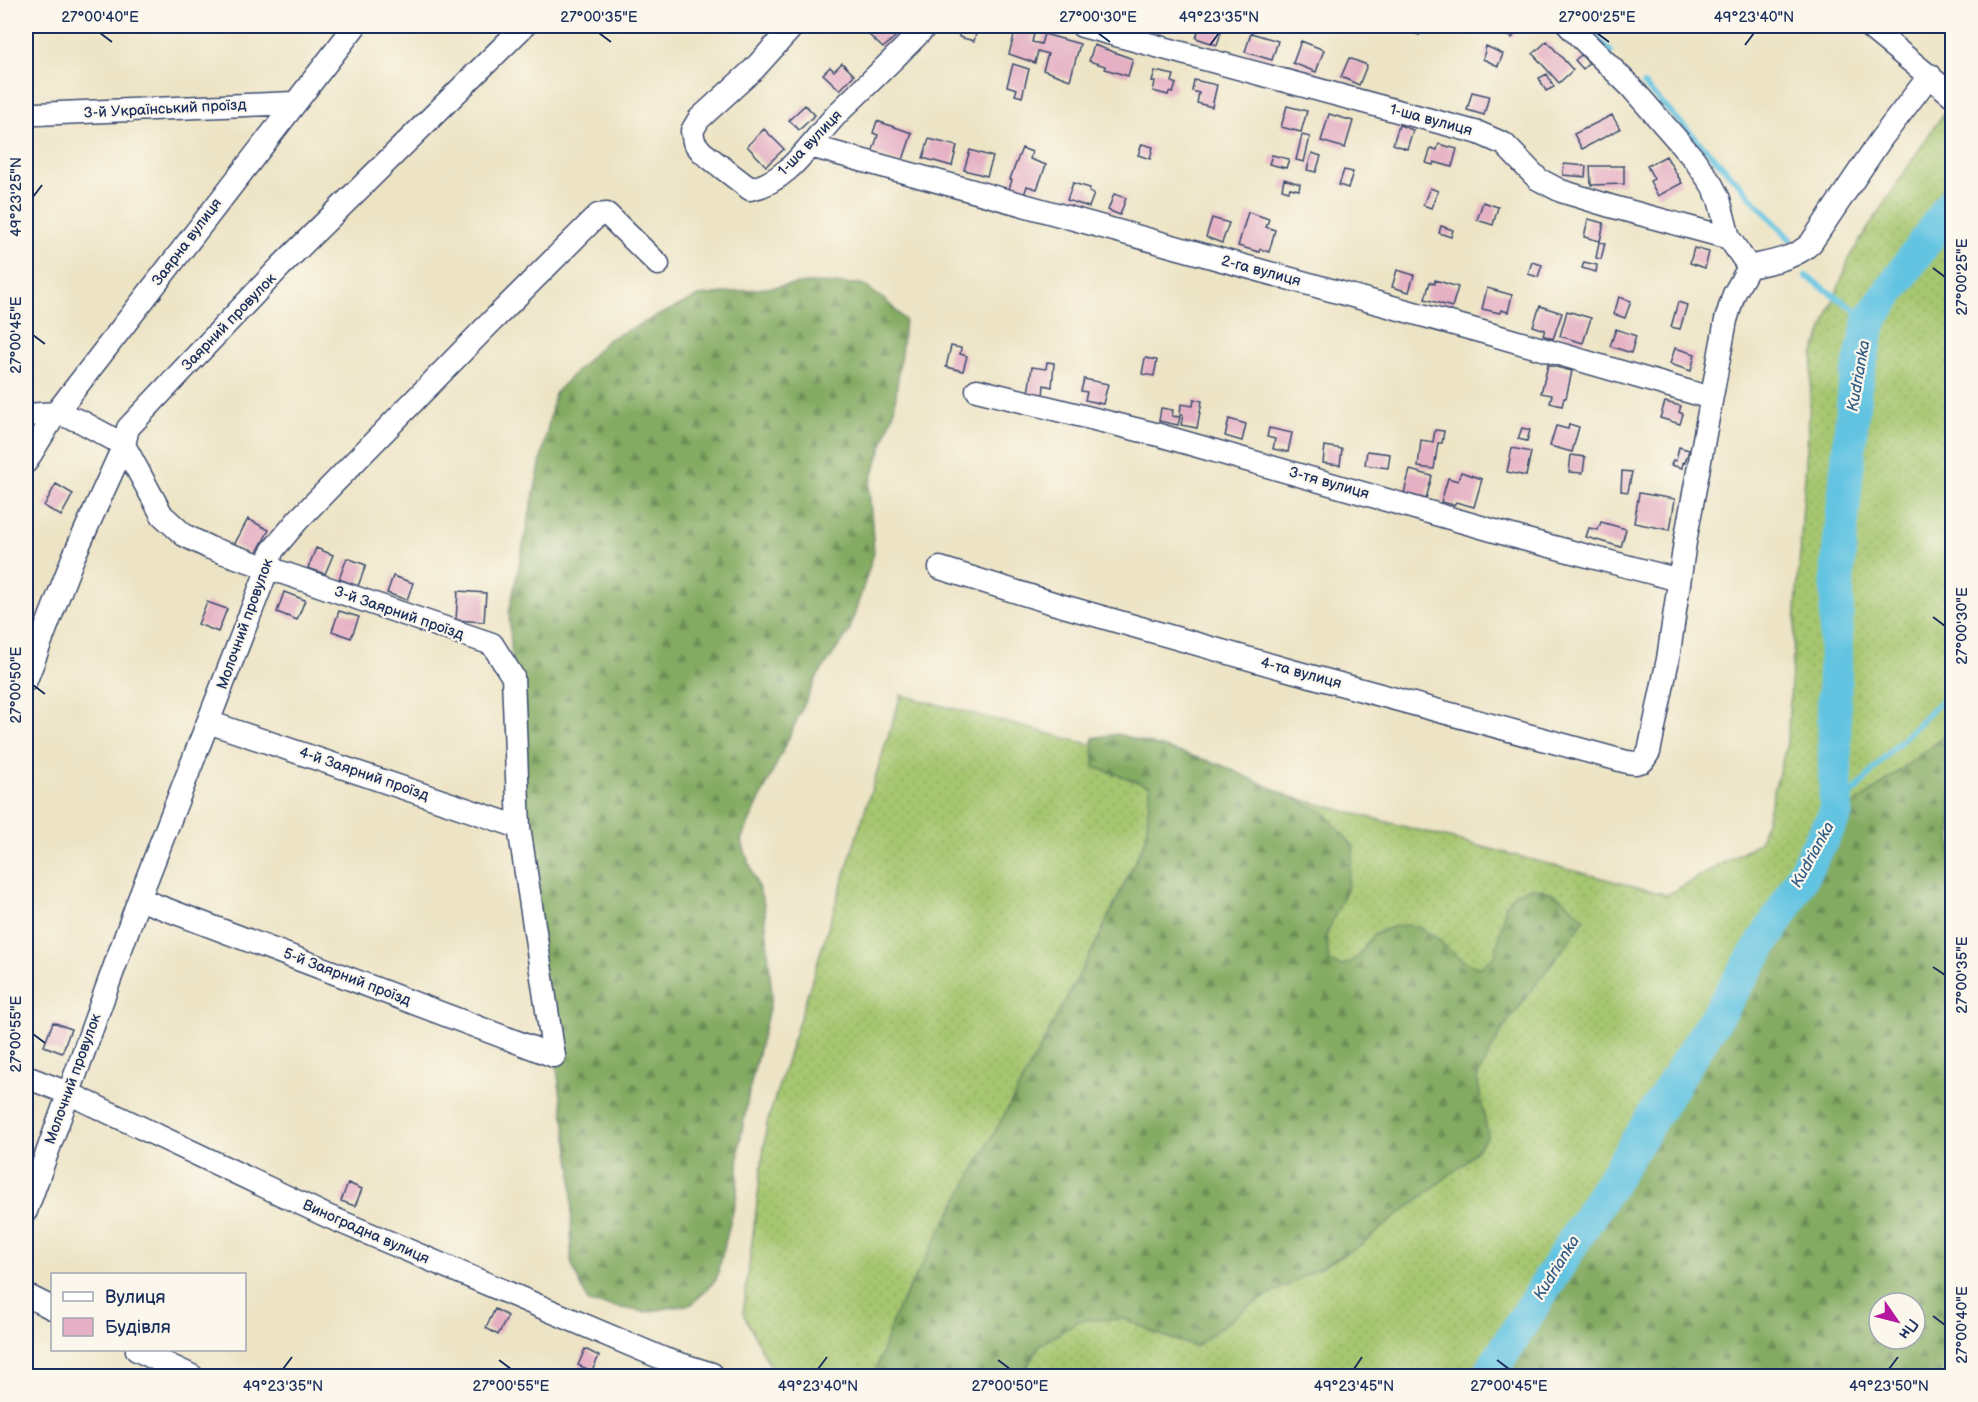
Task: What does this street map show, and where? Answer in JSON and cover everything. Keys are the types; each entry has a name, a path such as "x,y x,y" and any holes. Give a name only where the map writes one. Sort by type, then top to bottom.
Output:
{"street":[{"name":"Заярна вулиця","path":"26,462 56,413 355,26"},
{"name":"Заярний провулок","path":"26,680 73,558 124,446 128,428 281,266 524,26"},
{"name":"1-ша вулиця","path":"793,26 754,69 699,119 692,131 702,152 750,189 766,185 776,179 926,26"},
{"name":"1-ша вулиця","path":"1082,26 1479,133 1504,144 1538,178 1561,191 1729,238"},
{"path":"1569,26 1631,87 1694,159 1719,199 1729,238 1749,267"},
{"path":"1869,26 1953,95"},
{"path":"1679,580 1711,398 1731,301 1749,267 1788,257 1800,252 1811,243 1881,139 1930,75"},
{"name":"3-й Український проїзд","path":"37,114 294,103"},
{"name":"2-га вулиця","path":"810,146 1490,334 1711,398"},
{"name":"Молочний провулок","path":"26,1211 139,899 268,568 272,551 298,520 598,215 607,214 658,264"},
{"name":"3-тя вулиця","path":"977,390 1160,435 1522,539 1679,580"},
{"path":"26,415 56,413 80,421 124,446"},
{"name":"3-й Заярний проїзд","path":"124,446 162,515 184,536 210,548 492,644 513,677 519,827"},
{"name":"4-та вулиця","path":"940,568 1088,613 1478,720 1607,758 1638,762 1646,757 1651,742 1671,642 1679,580"},
{"name":"4-й Заярний проїзд","path":"208,722 519,827"},
{"name":"5-й Заярний проїзд","path":"139,899 554,1056 519,827"},
{"name":"Виноградна вулиця","path":"26,1077 68,1093 327,1216 661,1368 712,1375"},
{"path":"26,1295 51,1308"},
{"path":"139,1351 192,1377"}],"green space":[{"path":"1952,103 1952,1376 775,1376 743,1313 767,1123 901,695 1667,895 1760,842 1787,743 1813,356 1850,256"},
{"path":"806,283 862,284 886,301 905,320 894,411 869,486 874,553 849,632 817,677 741,840 764,904 772,996 750,1087 739,1147 737,1195 716,1280 692,1304 645,1312 588,1302 571,1262 572,1171 524,848 509,613 555,393 607,340 699,296"},
{"path":"1952,731 1952,1376 1494,1376 1686,1074 1761,946 1773,935 1850,808"},
{"path":"1117,734 1219,764 1324,812 1354,847 1347,889 1326,935 1329,962 1341,966 1354,960 1374,935 1393,927 1408,925 1421,928 1433,935 1454,954 1480,968 1495,955 1506,905 1515,893 1530,888 1542,889 1562,898 1585,919 1502,1030 1477,1078 1488,1136 1466,1162 1356,1248 1249,1306 1195,1347 1155,1333 1126,1319 1080,1320 1040,1345 1021,1376 874,1376 894,1316 1096,943 1146,838 1150,786 1094,767 1093,738"}],"building":[{"path":"876,26 885,26 896,36 883,48 868,34"},
{"path":"953,26 978,26 974,41 959,37 959,34 952,32"},
{"path":"994,26 1017,26 1016,29 1034,34 1032,42 1041,44 1044,34 1080,44 1070,80 1043,70 1048,54 1038,51 1035,63 1009,54 1015,32"},
{"path":"1200,26 1223,26 1217,45 1196,38"},
{"path":"1398,26 1423,26 1419,35"},
{"path":"1497,26 1522,26 1512,38"},
{"path":"1251,33 1278,41 1272,60 1245,52"},
{"path":"1301,41 1324,50 1316,72 1293,63"},
{"path":"1547,41 1573,70 1559,83 1533,54"},
{"path":"1094,45 1133,59 1128,76 1089,61"},
{"path":"1486,46 1503,54 1498,66 1483,59"},
{"path":"1581,55 1589,63 1583,69 1575,60"},
{"path":"1349,58 1367,65 1359,85 1341,77"},
{"path":"842,63 854,75 840,90 823,74 830,67 834,71"},
{"path":"1013,64 1029,69 1022,97 1015,95 1017,89 1007,86"},
{"path":"1155,71 1174,75 1172,82 1176,84 1173,93 1169,92 1168,95 1153,91 1155,82 1152,82"},
{"path":"1547,74 1554,87 1546,91 1539,78"},
{"path":"1194,80 1217,85 1212,107 1197,103 1199,93 1192,91"},
{"path":"1472,92 1489,96 1484,115 1467,110"},
{"path":"805,105 815,115 799,130 789,120"},
{"path":"1287,106 1307,111 1301,132 1281,127"},
{"path":"1329,114 1353,121 1345,148 1321,141"},
{"path":"1612,115 1620,129 1582,149 1574,134"},
{"path":"877,121 912,133 902,163 872,153 878,135 873,133"},
{"path":"1399,125 1413,130 1407,149 1393,144"},
{"path":"764,129 784,149 766,166 747,146"},
{"path":"1302,135 1310,137 1304,162 1296,160"},
{"path":"929,139 957,146 952,166 923,158"},
{"path":"1142,144 1153,147 1150,159 1138,155"},
{"path":"1439,144 1457,149 1452,167 1434,162 1433,165 1426,163 1431,148 1437,150"},
{"path":"1022,148 1032,152 1030,159 1046,165 1037,189 1027,186 1024,195 1009,189 1012,180 1010,179"},
{"path":"970,150 993,157 987,176 964,170"},
{"path":"1312,153 1321,156 1316,172 1307,170"},
{"path":"1272,155 1289,159 1286,168 1269,164"},
{"path":"1666,156 1682,183 1658,196 1650,181 1654,179 1647,166"},
{"path":"1564,164 1586,166 1585,177 1563,175"},
{"path":"1590,166 1624,166 1624,184 1591,185"},
{"path":"1344,170 1353,172 1348,188 1339,185"},
{"path":"1284,179 1300,184 1299,190 1282,189"},
{"path":"1073,183 1090,188 1089,192 1094,194 1089,207 1067,200"},
{"path":"1430,188 1438,191 1431,208 1423,205"},
{"path":"1114,194 1126,198 1120,215 1108,210"},
{"path":"1483,202 1498,207 1493,225 1477,220"},
{"path":"1248,212 1269,219 1266,227 1275,230 1269,252 1260,249 1259,252 1238,246"},
{"path":"1212,218 1229,223 1222,243 1206,237"},
{"path":"1588,219 1604,223 1600,241 1584,237"},
{"path":"1441,226 1453,230 1451,237 1439,233"},
{"path":"1599,242 1605,243 1601,259 1596,258"},
{"path":"1694,248 1709,252 1705,268 1690,263"},
{"path":"1532,262 1542,265 1538,277 1528,274"},
{"path":"1584,262 1597,265 1596,272 1582,268"},
{"path":"1397,270 1414,275 1409,292 1392,287"},
{"path":"1435,280 1458,287 1452,307 1425,299 1430,282 1435,284"},
{"path":"1487,288 1512,295 1508,312 1501,310 1500,313 1482,309"},
{"path":"1619,297 1631,301 1625,318 1614,314"},
{"path":"1678,302 1687,305 1680,329 1671,327"},
{"path":"1540,306 1562,313 1553,339 1543,335 1545,330 1533,326"},
{"path":"1567,311 1591,318 1583,343 1560,336"},
{"path":"1616,329 1636,336 1631,353 1610,346"},
{"path":"951,346 961,348 960,354 967,356 963,371 946,367"},
{"path":"1675,348 1695,354 1691,371 1670,364"},
{"path":"1145,358 1157,360 1154,376 1142,374"},
{"path":"1047,362 1054,363 1052,387 1044,385 1043,396 1028,394 1032,367 1046,369"},
{"path":"1548,365 1572,371 1562,406 1550,403 1552,395 1541,393"},
{"path":"1084,379 1108,384 1103,404 1085,400 1087,392 1081,391"},
{"path":"1194,399 1202,401 1197,428 1181,425 1183,415 1180,415 1181,404 1193,406"},
{"path":"1665,402 1681,406 1679,412 1683,414 1680,424 1660,418"},
{"path":"1161,408 1173,410 1172,416 1180,417 1178,425 1159,421"},
{"path":"1229,419 1246,424 1242,441 1225,436"},
{"path":"1569,424 1579,427 1572,452 1550,446 1556,426 1568,429"},
{"path":"1269,428 1292,433 1288,452 1273,449 1275,439 1267,437"},
{"path":"1522,428 1530,430 1527,441 1518,439"},
{"path":"1435,430 1444,431 1442,443 1438,443 1434,469 1418,467 1421,440 1433,442"},
{"path":"1325,446 1342,449 1340,465 1323,463"},
{"path":"1679,447 1689,450 1682,468 1671,465 1673,460 1676,461"},
{"path":"1512,448 1531,452 1526,476 1507,472"},
{"path":"1367,451 1390,454 1388,468 1365,465"},
{"path":"1571,455 1585,457 1583,473 1569,472"},
{"path":"1410,470 1432,476 1426,499 1404,493"},
{"path":"1622,471 1632,472 1628,492 1621,491"},
{"path":"1461,472 1482,479 1474,507 1456,502 1454,505 1441,502 1448,478 1458,481"},
{"path":"56,484 73,494 61,516 44,506"},
{"path":"1639,493 1675,499 1670,530 1634,523"},
{"path":"248,519 269,530 255,556 234,545"},
{"path":"1601,522 1626,529 1621,547 1586,537 1589,528 1598,530"},
{"path":"316,548 333,555 325,574 308,568"},
{"path":"347,558 366,565 358,586 339,579"},
{"path":"393,576 413,583 407,600 387,593"},
{"path":"458,591 486,593 484,622 456,620"},
{"path":"284,592 305,600 297,620 277,612"},
{"path":"207,602 227,609 218,632 198,624"},
{"path":"339,611 359,617 351,638 332,631"},
{"path":"53,1022 71,1029 62,1053 44,1046"},
{"path":"348,1183 362,1189 355,1206 341,1201"},
{"path":"495,1309 508,1316 498,1335 486,1328"},
{"path":"585,1349 599,1356 592,1371 578,1365"}],"waterway":[{"path":"1585,26 1611,52"},
{"path":"1644,85 1790,239"},
{"name":"Kudrianka","path":"1488,1376 1781,914 1836,813 1834,709 1838,564 1855,386 1870,320 1952,203"},
{"path":"1806,276 1870,320"},
{"path":"1836,813 1885,757 1952,690"}]}
